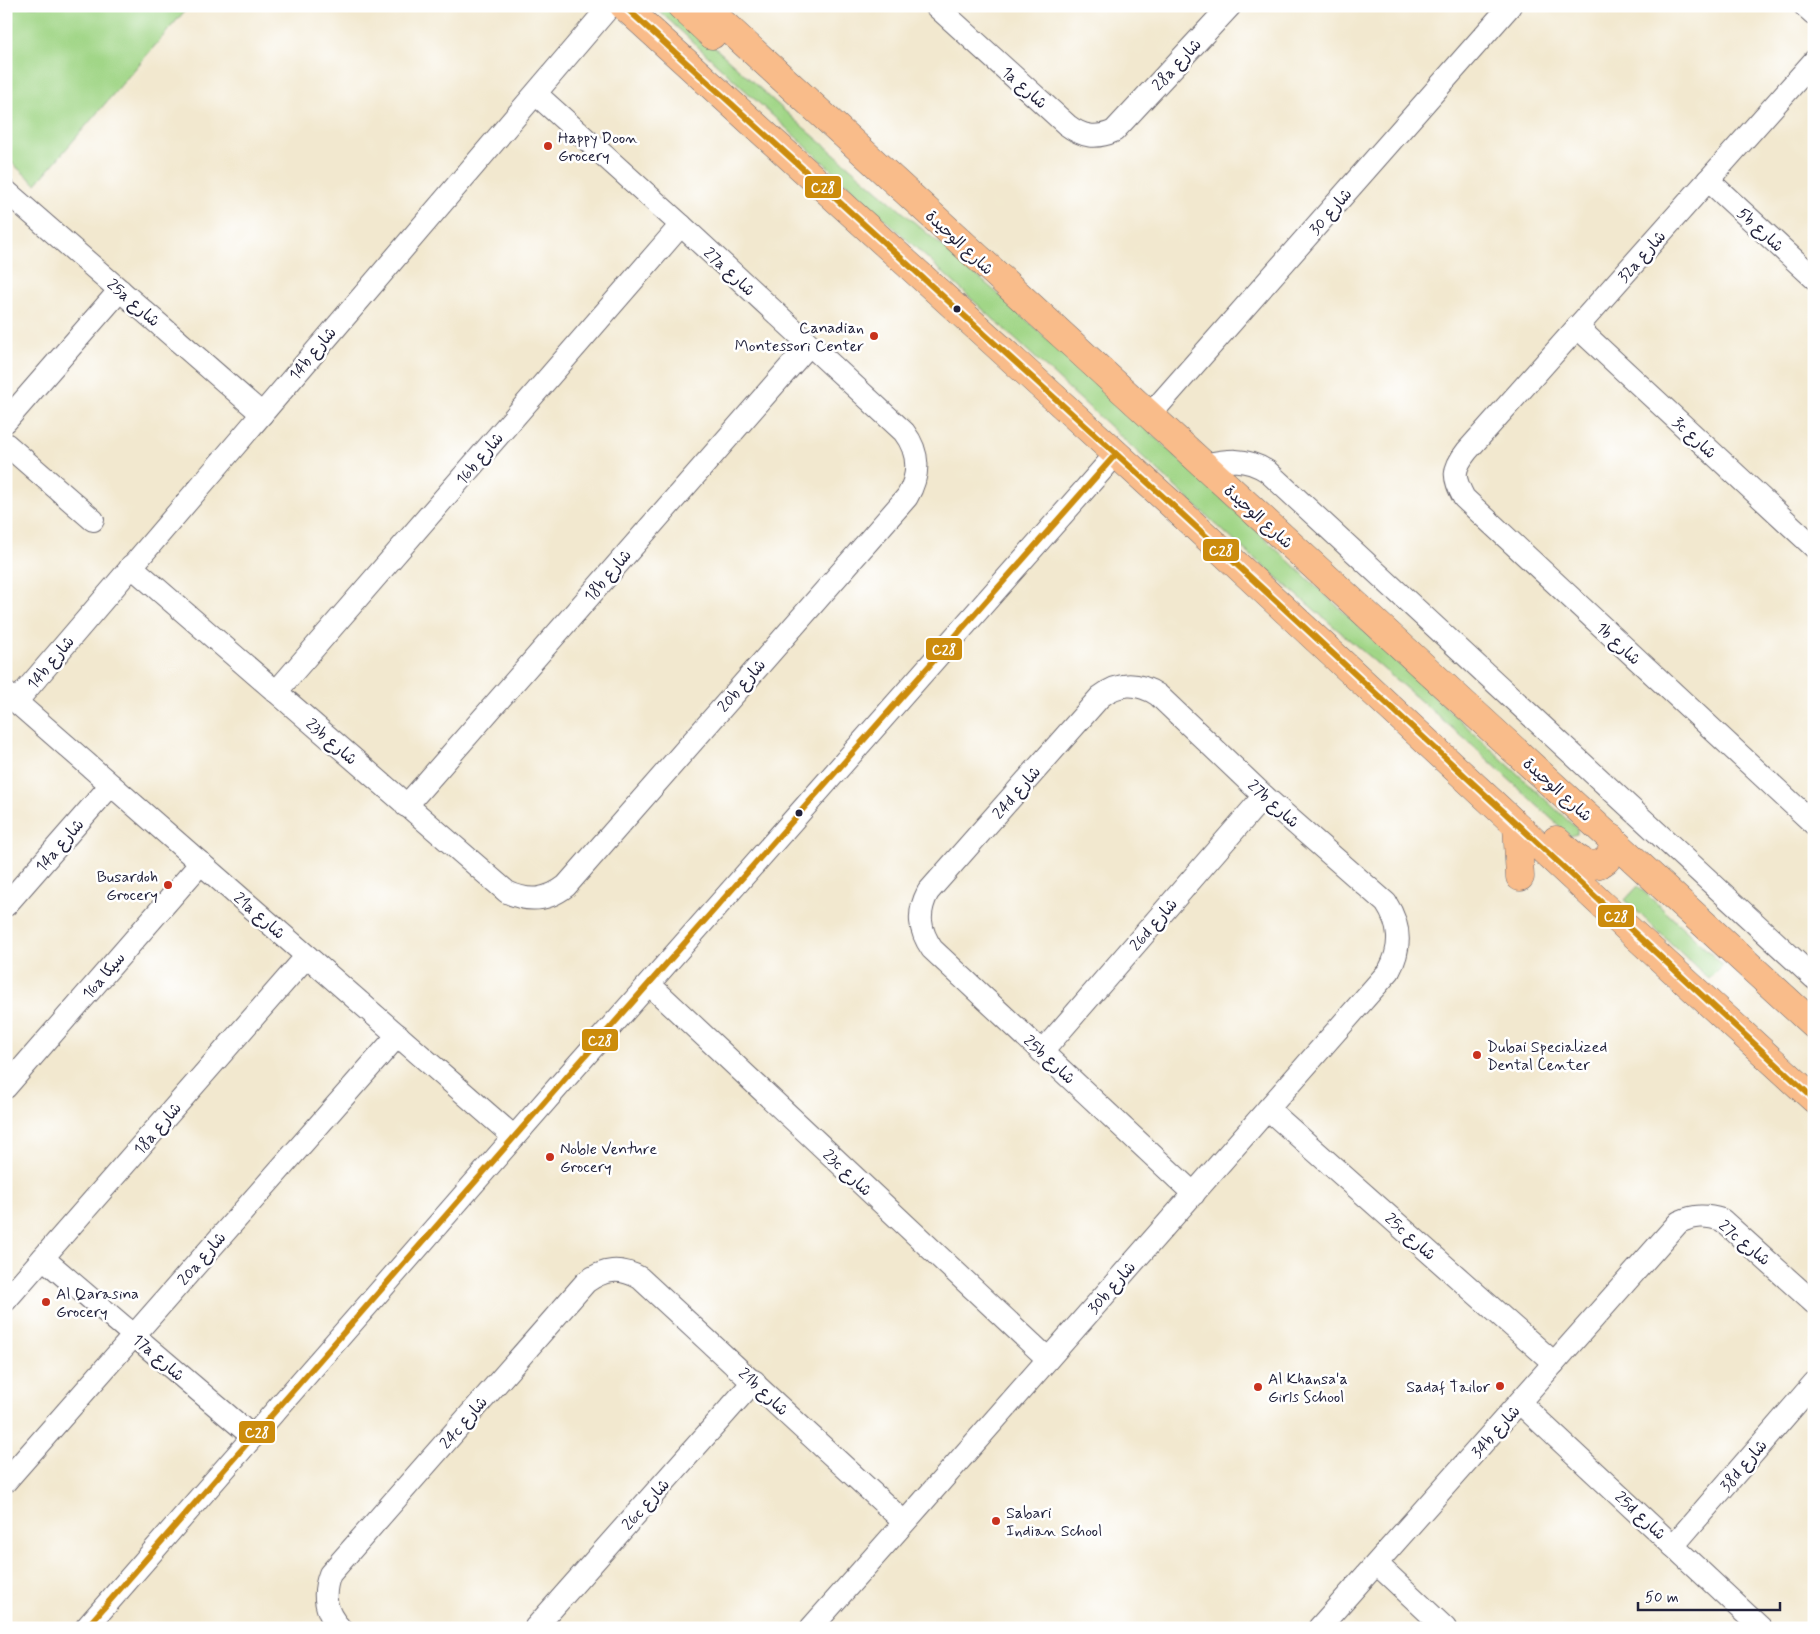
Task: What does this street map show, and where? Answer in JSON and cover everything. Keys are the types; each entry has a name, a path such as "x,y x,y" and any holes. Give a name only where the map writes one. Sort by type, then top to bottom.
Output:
{"main road":[{"path":"624,6 1116,454 1814,1099"},
{"path":"681,6 723,46 741,51 750,49"},
{"name":"شارع الوحيدة","path":"704,6 1814,1025"},
{"path":"1461,774 1473,774 1492,783 1584,863 1593,865 1603,863 1610,856 1613,847 1612,838"},
{"path":"1517,826 1520,877"}],"street":[{"name":"14b شارع","path":"11,698 132,566 610,6"},
{"name":"1a شارع","path":"936,6 1077,133 1097,137 1114,131 1123,122"},
{"path":"1805,6 1814,14"},
{"name":"28a شارع","path":"1123,122 1226,7"},
{"name":"شارع 30","path":"1149,416 1506,8"},
{"name":"32a شارع","path":"1467,451 1814,61"},
{"name":"27a شارع","path":"536,94 681,225 904,432 916,454"},
{"name":"5b شارع","path":"1708,180 1814,278"},
{"name":"25a شارع","path":"6,190 262,414"},
{"name":"16b شارع","path":"276,692 681,225"},
{"path":"6,421 120,290"},
{"name":"3c شارع","path":"1577,327 1814,547"},
{"name":"18b شارع","path":"406,806 809,345"},
{"path":"6,444 93,520"},
{"name":"1b شارع","path":"1467,451 1456,465 1456,483 1464,498 1814,824"},
{"name":"20b شارع","path":"540,899 558,892 566,886 907,497 916,476 916,454"},
{"path":"86,1628 514,1137 1116,454"},
{"path":"1203,465 1229,460 1243,460 1267,471 1814,978"},
{"name":"23b شارع","path":"132,566 507,892 529,900 540,899"},
{"name":"27b شارع","path":"1128,685 1139,686 1158,695 1264,796 1386,904 1396,921 1399,941"},
{"name":"24d شارع","path":"920,915 928,892 1100,696 1118,686 1128,685"},
{"name":"21a شارع","path":"11,698 514,1137"},
{"name":"14a شارع","path":"6,905 112,785"},
{"name":"26d شارع","path":"1042,1052 1264,796"},
{"name":"16a سيكا","path":"6,1087 201,863"},
{"name":"25b شارع","path":"920,915 921,928 932,949 1194,1194"},
{"name":"30b شارع","path":"811,1628 1389,971 1398,952 1399,941"},
{"name":"18a شارع","path":"6,1300 307,956"},
{"name":"23c شارع","path":"649,984 1048,1359"},
{"name":"20a شارع","path":"6,1481 398,1035"},
{"name":"25c شارع","path":"1268,1109 1554,1363"},
{"name":"27c شارع","path":"1668,1232 1679,1222 1693,1216 1708,1216 1722,1220 1814,1303"},
{"name":"34b شارع","path":"1319,1628 1520,1403 1668,1232"},
{"name":"17a شارع","path":"43,1258 253,1437"},
{"name":"21b شارع","path":"618,1270 640,1278 754,1381 904,1522"},
{"name":"24c شارع","path":"340,1628 328,1612 325,1593 330,1574 586,1282 606,1271 618,1270"},
{"name":"26c شارع","path":"535,1628 754,1381"},
{"name":"38d شارع","path":"1673,1546 1814,1383"},
{"name":"25d شارع","path":"1520,1403 1761,1628"},
{"path":"1377,1564 1446,1628"}],"green space":[{"path":"6,6 189,6 36,184 6,158"},
{"path":"662,6 669,6 796,121 996,292 1191,470 1577,829 1577,834 1570,836 1472,745 1233,540 658,10"},
{"path":"1638,886 1723,965 1709,979 1625,900"}],"transit line":[{"name":"C28","path":"624,6 1168,501 1814,1099"},
{"name":"C28","path":"86,1628 564,1080 1116,454"}],"place":[{"name":"Happy Doon Grocery","path":"548,146"},
{"name":"Canadian Montessori Center","path":"874,336"},
{"name":"Busardoh Grocery","path":"168,885"},
{"name":"Dubai Specialized Dental Center","path":"1477,1055"},
{"name":"Noble Venture Grocery","path":"550,1157"},
{"name":"Al Qarasina Grocery","path":"46,1302"},
{"name":"Sadaf Tailor","path":"1500,1386"},
{"name":"Al Khansa'a Girls School","path":"1258,1387"},
{"name":"Sabari Indian School","path":"996,1521"}]}
